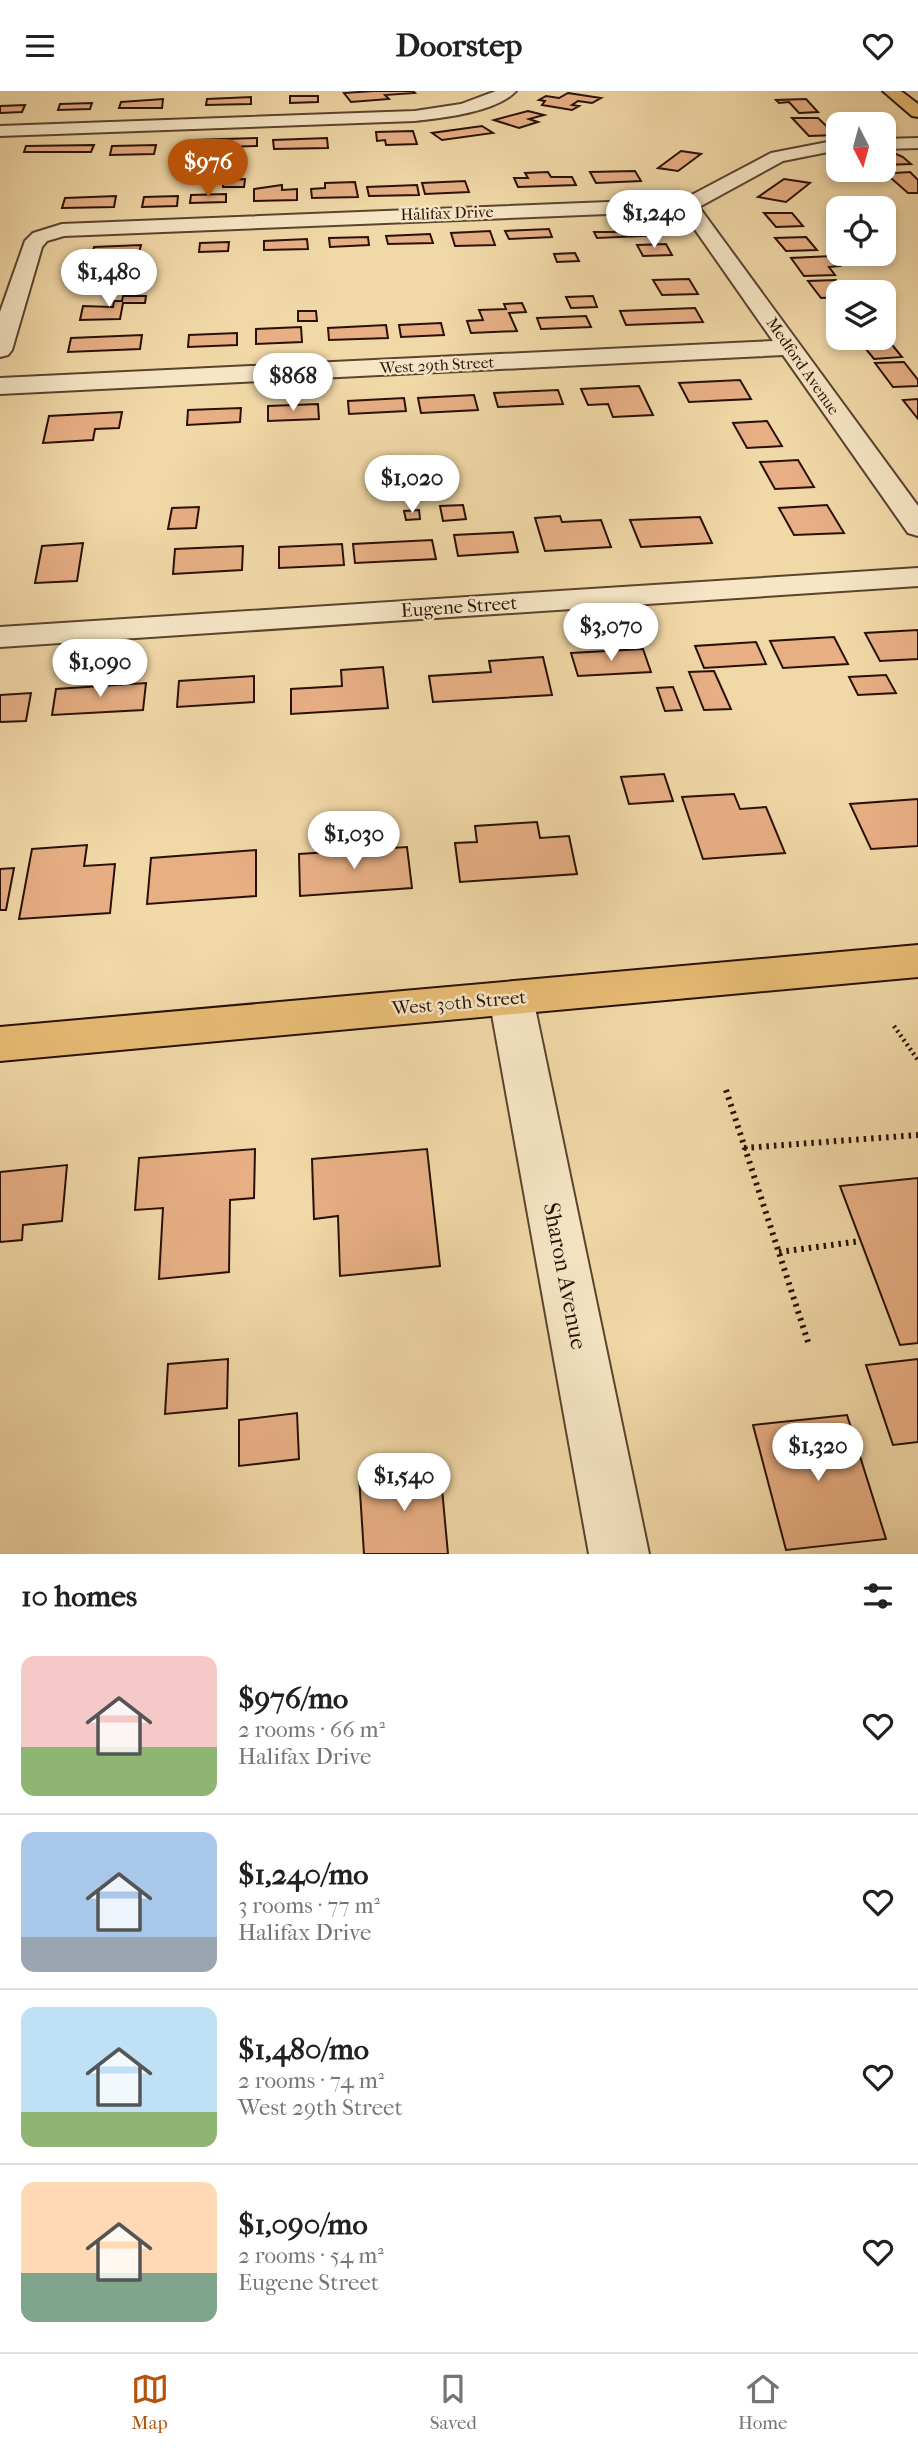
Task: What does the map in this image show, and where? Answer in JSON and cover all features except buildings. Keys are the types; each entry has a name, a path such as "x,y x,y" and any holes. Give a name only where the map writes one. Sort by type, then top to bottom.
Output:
{"main road":[{"path":"891,91 918,112"},
{"name":"West 30th Street","path":"0,1044 918,961"}],"street":[{"path":"0,131 415,116 464,108 508,91"},
{"path":"896,144 918,143"},
{"name":"Halifax Drive","path":"0,350 32,246 43,236 85,227 688,205 773,159 826,147"},
{"name":"Medford Avenue","path":"688,205 918,527"},
{"name":"West 29th Street","path":"0,386 790,347"},
{"name":"Eugene Street","path":"0,637 918,577"},
{"name":"Sharon Avenue","path":"512,998 619,1554"}],"path":[{"path":"894,1026 918,1060"},
{"path":"726,1090 809,1345"},
{"path":"744,1148 918,1135"},
{"path":"779,1252 861,1241"}]}
